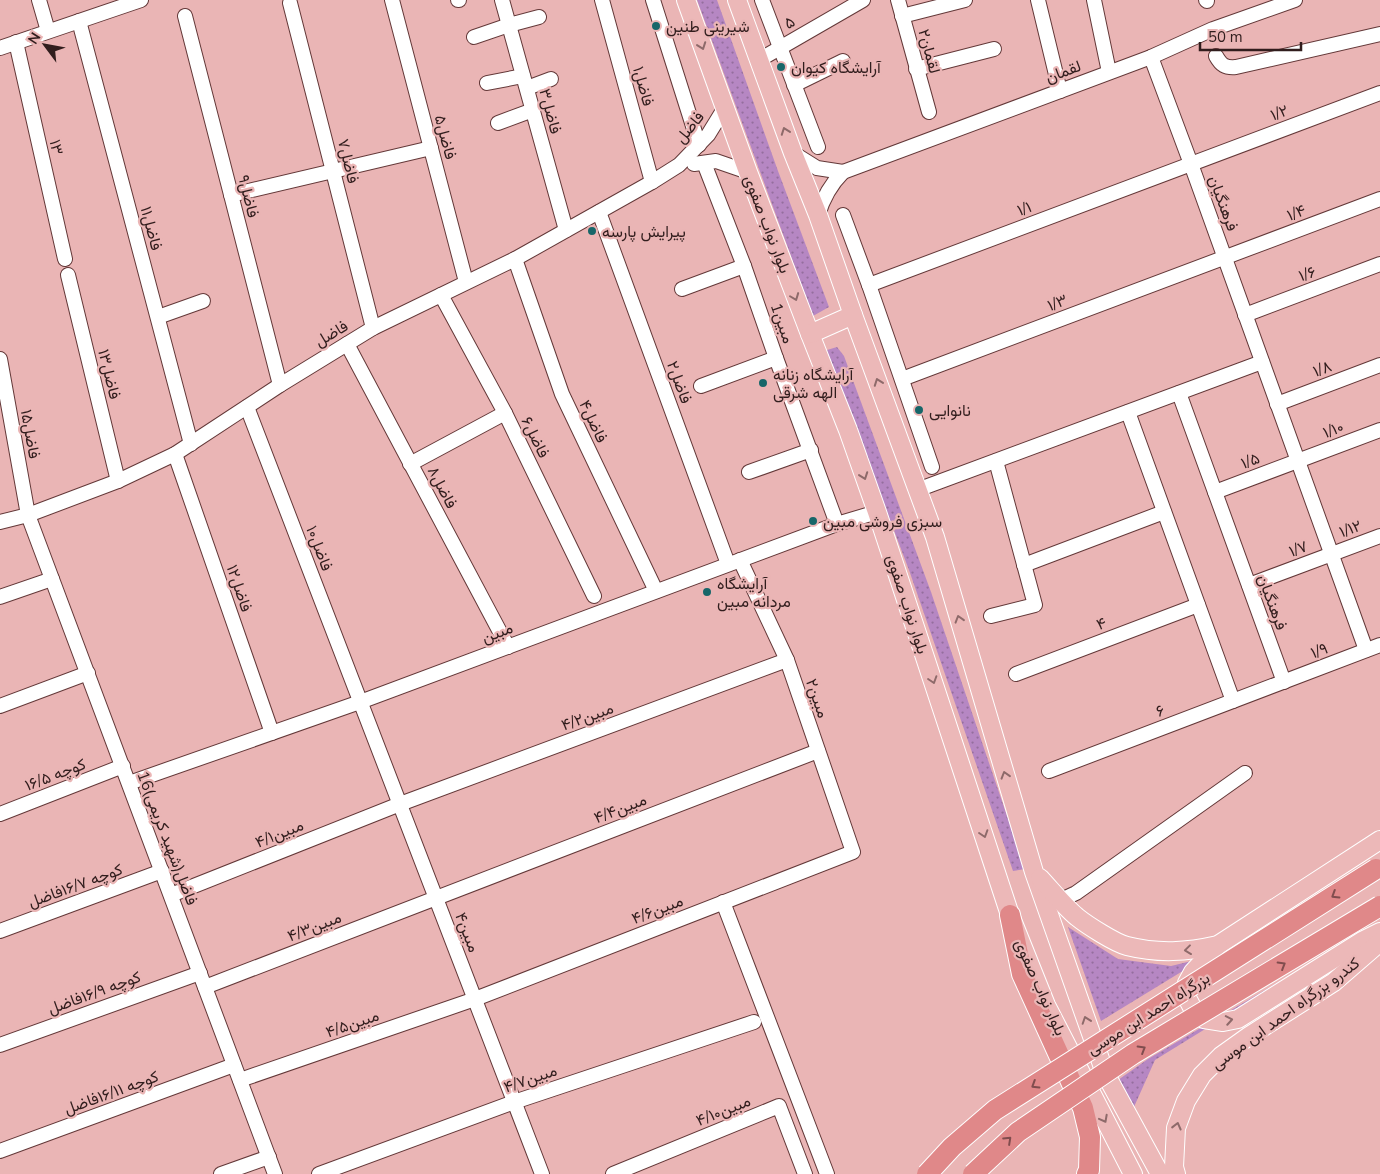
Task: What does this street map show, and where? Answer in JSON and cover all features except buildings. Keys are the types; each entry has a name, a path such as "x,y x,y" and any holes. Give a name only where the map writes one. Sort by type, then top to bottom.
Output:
{"highway":[{"name":"بزرگراه احمد ابن موسی","path":"926,1174 952,1147 995,1110 1378,868"},
{"name":"بزرگراه احمد ابن موسی","path":"973,1174 1018,1132 1133,1054 1380,906"},
{"path":"1010,915 1022,974 1083,1108 1090,1137 1089,1170 1087,1174"}],"main road":[{"name":"بلوار نواب صفوی","path":"686,0 724,109 878,512 1010,915 1046,1005 1133,1174"},
{"name":"بلوار نواب صفوی","path":"737,0 793,153 818,215 935,537 1034,872 1105,1073 1160,1174"},
{"path":"810,334 853,315"},
{"path":"1380,840 1218,945 1193,972 1187,983 1185,994 1193,1009 1204,1019 1223,1022 1238,1019 1362,941 1380,932"},
{"path":"1034,872 1077,917 1125,946 1173,952 1218,945"},
{"name":"کندرو بزرگراه احمد ابن موسی","path":"1176,1174 1174,1167 1176,1128 1186,1100 1202,1075 1221,1056 1249,1036 1334,982 1380,942"}],"street":[{"path":"38,0 48,31"},
{"path":"0,48 141,0"},
{"name":"۵فاضل","path":"392,0 466,282"},
{"name":"۳فاضل","path":"502,0 566,230"},
{"name":"۱فاضل","path":"602,0 652,182"},
{"path":"653,0 699,145"},
{"path":"762,0 818,148"},
{"name":"۵","path":"759,60 863,0"},
{"name":"۲لقمان","path":"898,0 929,112"},
{"path":"902,16 965,0"},
{"path":"1038,0 1060,91"},
{"path":"1094,0 1110,72"},
{"name":"لقمان","path":"818,215 827,191 843,172 1151,57 1213,29 1295,0"},
{"name":"۷فاضل","path":"290,3 373,328"},
{"name":"۹فاضل","path":"185,16 280,384"},
{"path":"474,37 539,17"},
{"name":"۱۱فاضل","path":"79,21 191,444"},
{"path":"1216,56 1224,66 1230,68 1380,34"},
{"name":"۱۳","path":"16,42 65,259"},
{"path":"916,69 994,49"},
{"name":"فرهنگیان","path":"1151,57 1366,650"},
{"path":"794,85 843,61"},
{"path":"487,83 551,79"},
{"name":"۱/۲","path":"1191,164 1380,93"},
{"name":"فاضل","path":"0,522 28,515 118,481 175,454 280,384 373,328 515,259 652,182 679,165 699,145 708,135 724,109"},
{"path":"498,123 533,110"},
{"path":"231,195 431,148"},
{"name":"لقمان","path":"793,153 817,168 843,172"},
{"name":"فاضل","path":"679,165 716,160 748,172"},
{"name":"1مبین","path":"704,163 744,266 837,524"},
{"name":"۱/۱","path":"869,285 1191,164"},
{"name":"۱/۴","path":"1225,257 1380,199"},
{"name":"۲فاضل","path":"599,212 734,562"},
{"path":"843,215 932,466"},
{"name":"۱/۳","path":"902,380 1225,257"},
{"name":"۴فاضل","path":"515,259 562,394 656,591"},
{"name":"۱/۶","path":"1245,315 1380,264"},
{"path":"682,289 744,266"},
{"name":"۱۳فاضل","path":"68,275 118,481"},
{"name":"۶فاضل","path":"442,295 505,413 594,596"},
{"path":"158,316 203,301"},
{"name":"۸فاضل","path":"346,344 508,647"},
{"path":"701,386 776,358"},
{"name":"۱۵فاضل","path":"0,359 28,515"},
{"path":"917,490 1262,362"},
{"name":"۱/۸","path":"1277,404 1380,364"},
{"name":"فرهنگیان","path":"1179,393 1284,682"},
{"name":"۱۰فاضل","path":"247,407 360,702"},
{"path":"1128,412 1233,701"},
{"path":"410,464 505,413"},
{"name":"۱/۱۰","path":"1298,461 1380,430"},
{"path":"749,472 811,450"},
{"name":"۱۲فاضل","path":"175,454 272,732"},
{"path":"991,616 1035,605 996,461"},
{"name":"۱/۵","path":"1215,492 1298,461"},
{"name":"مبین","path":"129,783 360,702 837,524 878,512"},
{"path":"1024,565 1164,512"},
{"name":"16فاضل(شهید کریمی)","path":"28,515 275,1174"},
{"name":"۱/۱۲","path":"1332,554 1380,536"},
{"name":"۱/۷","path":"1249,586 1332,554"},
{"name":"۲مبین","path":"734,562 786,660 853,852"},
{"path":"0,597 52,579"},
{"name":"۴","path":"1016,674 1198,605"},
{"name":"۱/۹","path":"1284,682 1380,645"},
{"name":"۴/۲مبین","path":"400,804 786,660"},
{"path":"0,706 88,673"},
{"name":"۶","path":"1049,771 1284,682"},
{"name":"۴مبین","path":"360,702 542,1174"},
{"name":"۴/۴مبین","path":"436,897 818,750"},
{"name":"کوچه ۱۶/۵","path":"0,814 123,766"},
{"path":"1061,900 1076,893 1245,773"},
{"name":"۴/۱مبین","path":"171,895 400,804"},
{"name":"۴/۶مبین","path":"475,998 853,852"},
{"name":"کوچه ۱۶/۷فاضل","path":"0,931 162,871"},
{"name":"۴/۳مبین","path":"205,987 436,897"},
{"path":"723,902 827,1174"},
{"name":"کوچه ۱۶/۹فاضل","path":"0,1045 200,973"},
{"name":"۴/۵مبین","path":"240,1080 475,998"},
{"name":"۴/۷مبین","path":"319,1174 514,1102 754,1022"},
{"name":"کوچه ۱۶/۱۱فاضل","path":"0,1151 234,1065"},
{"name":"۴/۱۰مبین","path":"613,1174 779,1106 805,1174"},
{"path":"221,1174 269,1157"}],"shaded area":[{"path":"697,0 717,0 829,307 813,316"},
{"path":"837,347 844,356 931,592 1025,869 1013,871 909,570 831,365 827,350"},
{"path":"1068,927 1118,959 1171,966 1204,958 1101,1021"},
{"path":"1338,947 1155,1060 1129,1118 1118,1080 1148,1059"}],"place":[{"name":"شیرینی طنین","path":"656,26"},
{"name":"آرایشگاه کیوان","path":"781,67"},
{"name":"پیرایش پارسه","path":"592,231"},
{"name":"آرایشگاه زنانه الهه شرقی","path":"763,383"},
{"name":"نانوایی","path":"919,410"},
{"name":"سبزی فروشی مبین","path":"813,521"},
{"name":"آرایشگاه مردانه مبین","path":"707,592"}]}
